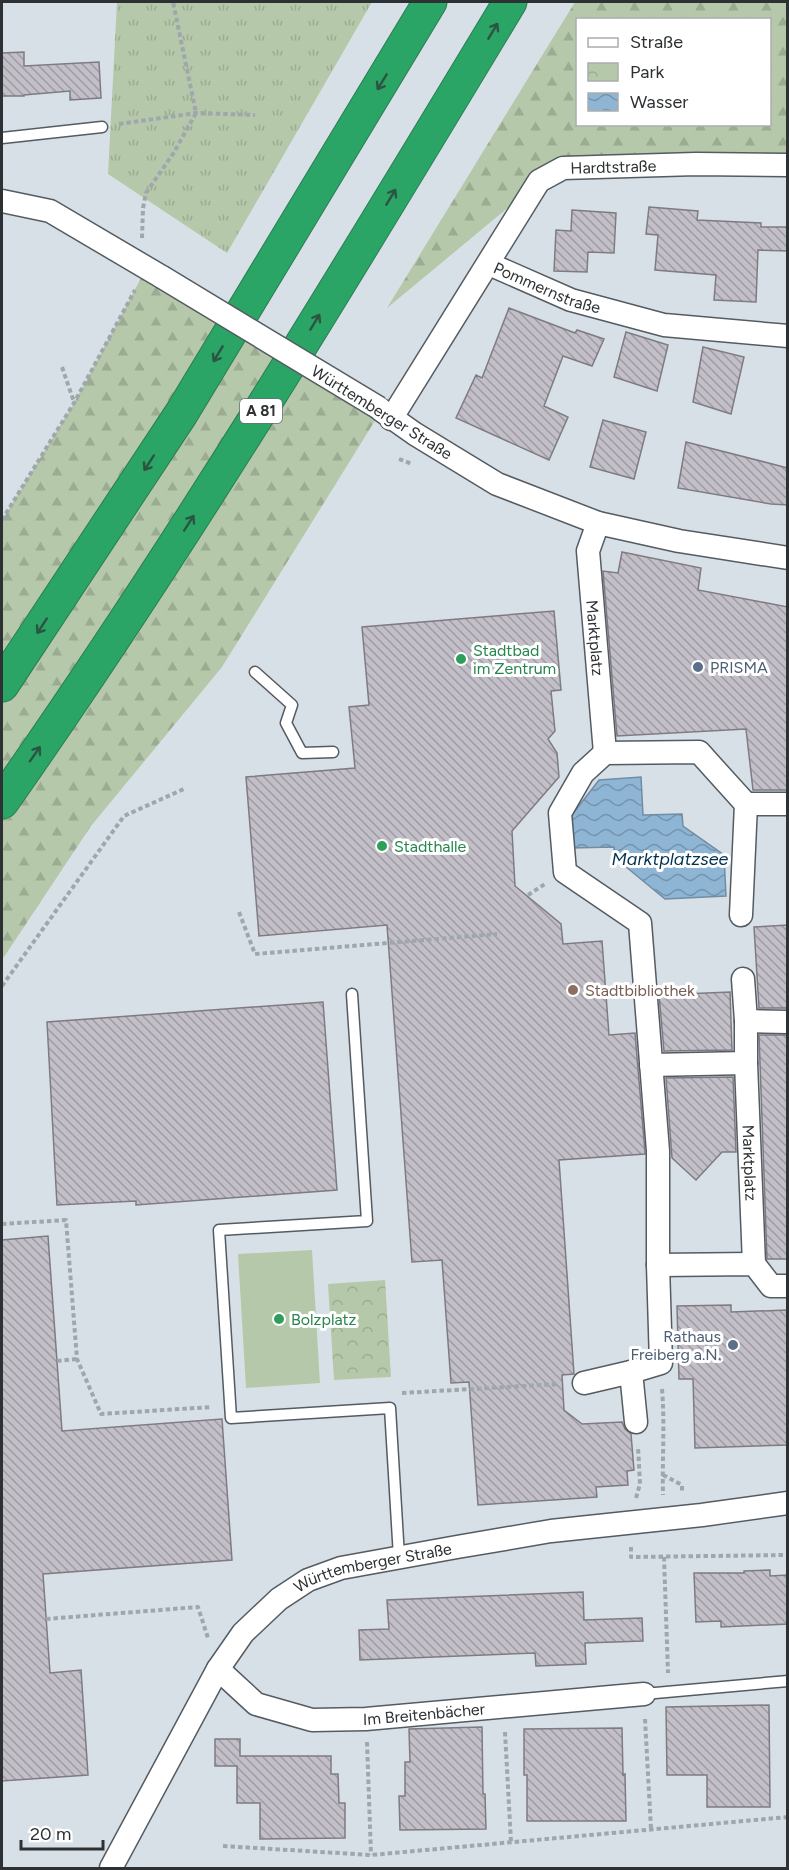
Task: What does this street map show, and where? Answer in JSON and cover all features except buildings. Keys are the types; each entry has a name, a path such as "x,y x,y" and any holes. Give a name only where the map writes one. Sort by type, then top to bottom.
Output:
{"highway":[{"path":"2,686 181,414 430,2"},
{"name":"A 81","path":"2,802 77,694 237,449 510,2"}],"street":[{"name":"Hardtstraße","path":"489,264 539,182 563,168 696,164 788,165"},
{"name":"Württemberger Straße","path":"2,201 50,211 154,272 497,484 598,523 679,541 788,558"},
{"name":"Pommernstraße","path":"385,414 489,264 571,300 664,325 788,336"},
{"name":"Marktplatz","path":"598,523 588,551 605,753"},
{"path":"584,1383 661,1363 658,1151 640,922 565,872 560,813 583,773 605,753 699,752 746,804 741,915"},
{"path":"746,804 788,804"},
{"name":"Marktplatz","path":"743,979 754,1264"},
{"path":"746,1021 788,1022"},
{"path":"651,1065 746,1063"},
{"path":"658,1265 754,1264 771,1286 788,1286"},
{"path":"631,1372 636,1422"},
{"name":"Württemberger Straße","path":"111,1869 218,1669 243,1633 279,1599 308,1580 341,1568 551,1532 788,1503"},
{"name":"Im Breitenbächer","path":"218,1669 256,1704 312,1720 366,1719 644,1694"}],"lane":[{"path":"2,138 102,127"},
{"path":"255,672 292,705 286,723 302,753 333,752"},
{"path":"352,994 367,1221 219,1230 231,1418 390,1408 399,1557"},
{"path":"644,1694 788,1681"}],"path":[{"path":"2,520 154,272 142,240 146,193 173,154 196,113 173,2"},
{"path":"102,127 196,113 255,115"},
{"path":"62,367 74,403"},
{"path":"2,986 124,816 186,788"},
{"path":"239,912 255,954 497,934"},
{"path":"2,1224 66,1220 77,1359 101,1414 231,1405"},
{"path":"57,1361 77,1359"},
{"path":"661,1363 664,1416 663,1496"},
{"path":"406,1393 584,1383"},
{"path":"636,1422 640,1484"},
{"path":"631,1557 788,1555"},
{"path":"664,1557 669,1692"},
{"path":"46,1619 198,1607 218,1669"},
{"path":"644,1694 651,1830"},
{"path":"504,1707 511,1842"},
{"path":"366,1719 370,1855"},
{"path":"223,1846 370,1855 788,1817"}],"green space":[{"path":"117,2 372,2 227,253 108,174"},
{"path":"575,2 787,2 787,165 696,164 539,182 387,308"},
{"path":"147,267 381,411 222,667 91,826 2,960 2,520 74,403"},
{"name":"Bolzplatz","path":"312,1250 320,1383 246,1388 238,1254"},
{"path":"385,1280 391,1377 334,1380 328,1284"}],"water":[{"name":"Marktplatzsee","path":"641,777 643,815 682,814 683,826 724,855 726,896 665,899 614,857 614,847 571,848 568,820 599,780"}],"place":[{"name":"Stadtbad im Zentrum","path":"461,659"},
{"name":"PRISMA","path":"698,667"},
{"name":"Stadthalle","path":"382,846"},
{"name":"Stadtbibliothek","path":"573,990"},
{"name":"Bolzplatz","path":"279,1319"},
{"name":"Rathaus Freiberg a.N.","path":"733,1345"}]}
